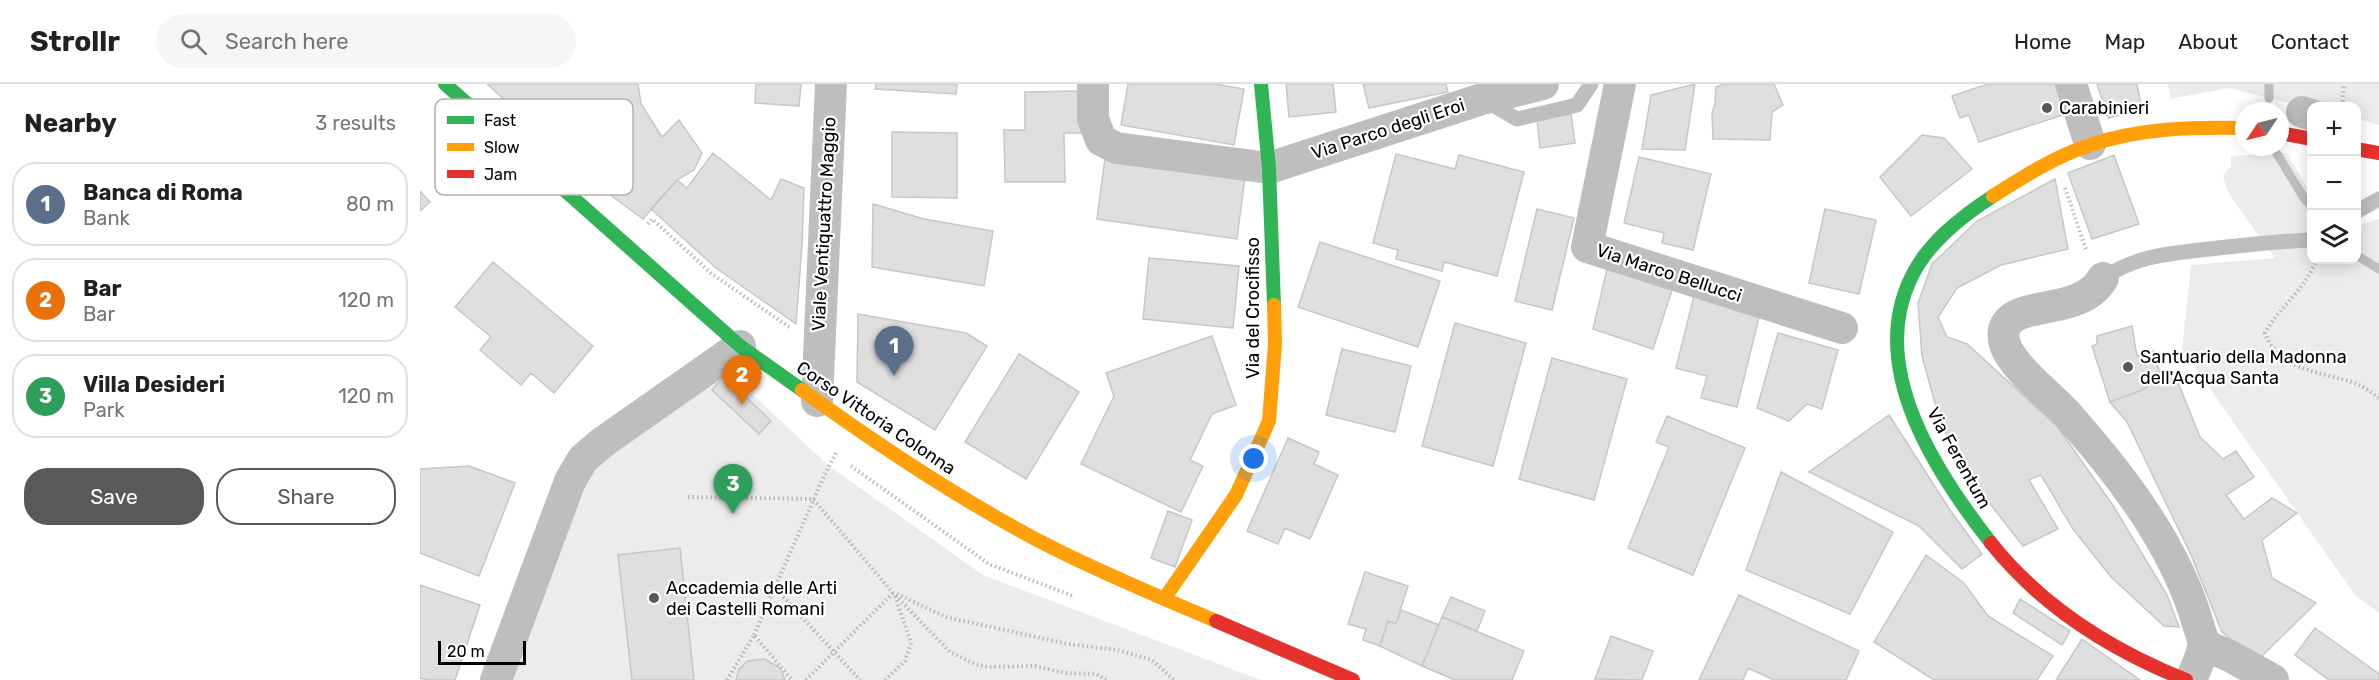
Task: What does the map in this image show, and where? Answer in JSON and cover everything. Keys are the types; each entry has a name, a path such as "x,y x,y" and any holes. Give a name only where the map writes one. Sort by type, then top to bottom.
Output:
{"main road":[{"name":"Corso Vittoria Colonna","path":"445,84 462,99"},
{"name":"Via del Crocifisso","path":"1164,599 1236,495 1269,421 1275,345 1269,168 1261,84"},
{"name":"Via Ferentum","path":"2188,680 2126,654 2074,621 2048,602 1995,549 1951,488 1922,434 1906,395 1896,339 1902,298 1916,267 1959,220 1993,196 2055,160 2090,144 2159,132 2235,128"},
{"path":"2361,149 2379,153"},
{"name":"Corso Vittoria Colonna","path":"570,195 740,346 898,457 997,518 1107,574 1353,680"}],"street":[{"name":"Viale Ventiquattro Maggio","path":"818,401 831,84"},
{"path":"1093,84 1093,119 1101,140 1116,148 1269,168"},
{"name":"Via Parco degli Eroi","path":"1269,168 1482,99 1543,84"},
{"name":"Via Marco Bellucci","path":"1620,84 1587,247 1842,328"},
{"path":"2071,84 2090,144"},
{"path":"2095,267 2098,288 2082,299 2010,318 2004,330 2004,344 2014,361 2072,419 2108,463 2152,524 2191,599 2204,645 2188,680"},
{"path":"496,680 570,481 583,459 603,442 740,346"},
{"path":"2204,645 2230,656 2273,680"}],"lane":[{"path":"1482,99 1517,119 1577,105 1591,84"},
{"path":"2360,210 2379,199"},
{"path":"2095,267 2120,267 2154,255 2269,241 2307,240"}],"path":[{"path":"2342,102 2344,84"},
{"path":"2062,177 2095,267"},
{"path":"2314,264 2300,288 2275,315 2265,333 2271,349 2289,363 2359,385 2379,398"},
{"path":"727,680 754,635 824,476"},
{"path":"688,497 813,500 893,593 950,652 975,664 989,667 1035,666 1065,673 1096,674 1106,680"},
{"path":"774,587 860,680"},
{"path":"806,680 893,593"},
{"path":"885,680 905,661 911,643 893,593"},
{"path":"893,593 946,617 1068,644 1117,650 1152,660 1174,680"},
{"path":"754,635 792,680"}],"shaded area":[{"path":"2168,84 2379,84 2379,125 2361,120 2361,102 2307,102 2307,108 2229,88 2170,99"},
{"path":"2231,156 2289,156 2307,187 2307,264 2361,264 2361,225 2379,219 2379,613 2355,595 2182,349 2191,265 2275,258 2227,190 2223,175 2231,166"},
{"path":"725,369 829,466 983,575 1261,680 507,680 591,468"}],"building":[{"path":"487,84 638,84 641,104 662,137 679,120 702,153 694,170 677,180 643,219 610,195 633,195 633,99 504,99"},
{"path":"756,84 801,84 799,106 755,103"},
{"path":"876,84 957,84 956,94 875,89"},
{"path":"1128,84 1216,84 1244,89 1234,145 1121,125"},
{"path":"1286,84 1333,84 1336,112 1289,117"},
{"path":"1363,84 1446,84 1448,92 1369,108"},
{"path":"1695,84 1685,150 1642,149 1651,95"},
{"path":"1723,84 1774,84 1783,105 1772,112 1770,140 1713,139 1712,113 1716,87"},
{"path":"1988,84 2057,84 2066,114 1979,142 1969,115 1960,118 1952,96"},
{"path":"2097,84 2137,84 2142,110 2108,118"},
{"path":"1081,91 1081,133 1064,133 1065,182 1005,182 1004,130 1025,130 1025,92"},
{"path":"1571,114 1575,143 1540,148 1537,119"},
{"path":"892,132 957,133 957,198 892,197"},
{"path":"1922,135 1944,138 1972,169 1911,216 1880,177"},
{"path":"713,153 771,200 781,179 804,188 796,324 716,268 651,209 677,180 687,188"},
{"path":"1396,154 1455,169 1459,155 1524,172 1497,276 1444,262 1442,271 1396,259 1398,250 1373,243"},
{"path":"2114,155 2139,224 2092,239 2068,173"},
{"path":"1639,157 1711,174 1693,250 1662,243 1664,233 1624,223"},
{"path":"1105,158 1245,177 1237,239 1097,219"},
{"path":"2055,179 2068,249 2001,265 1957,288 1938,317 1947,337 1967,344 2057,426 2114,507 2167,595 2179,627 2164,626 2111,577 2073,529 2041,475 2029,480 2058,529 2023,546 1991,505 1941,425 1922,356 1918,303 1932,264 1977,221"},
{"path":"420,191 430,202 420,211"},
{"path":"873,204 924,219 993,231 984,286 872,267"},
{"path":"1537,209 1574,218 1552,310 1515,301"},
{"path":"1825,209 1876,220 1859,294 1809,283"},
{"path":"1320,242 1440,281 1418,347 1298,307"},
{"path":"1149,258 1239,266 1233,328 1143,319"},
{"path":"493,262 593,346 554,393 531,373 521,385 480,350 491,337 455,307"},
{"path":"1607,269 1672,290 1653,349 1593,329"},
{"path":"1695,292 1761,309 1737,407 1701,398 1707,376 1676,368"},
{"path":"858,314 966,333 987,346 935,430 857,382"},
{"path":"1455,323 1526,343 1493,466 1422,446"},
{"name":"Santuario della Madonna dell'Acqua Santa","path":"2132,326 2137,356 2154,351 2161,378 2142,390 2110,402 2092,346 2097,344 2097,336"},
{"path":"1778,333 1838,350 1822,409 1807,404 1789,421 1757,408"},
{"path":"1212,336 1236,405 1212,414 1190,460 1203,466 1181,512 1081,464 1114,396 1106,373"},
{"path":"1342,349 1411,366 1395,432 1326,415"},
{"path":"1019,354 1079,392 1026,479 965,442"},
{"path":"1552,358 1627,379 1594,500 1519,479"},
{"path":"724,376 771,421 759,434 712,390"},
{"path":"2161,378 2177,380 2200,437 2223,459 2236,451 2254,477 2226,495 2244,519 2272,498 2297,513 2262,540 2272,578 2316,603 2257,661 2222,632 2191,555 2127,422 2110,402 2142,390"},
{"path":"1889,415 1950,510 1982,554 1962,569 1919,526 1809,472"},
{"path":"1667,416 1745,448 1693,575 1628,548 1669,447 1656,442"},
{"path":"1288,438 1319,452 1314,464 1338,475 1310,539 1285,528 1278,544 1247,531"},
{"path":"469,466 515,483 479,576 420,553 420,469"},
{"path":"1781,472 1893,532 1850,614 1746,570"},
{"path":"1168,511 1192,520 1175,567 1151,558"},
{"name":"Accademia delle Arti dei Castelli Romani","path":"680,548 694,680 632,680 618,555"},
{"path":"1926,555 1964,583 1988,616 2053,656 2037,680 1934,680 1874,642"},
{"path":"1365,572 1408,586 1396,624 1388,621 1380,646 1363,640 1366,629 1348,624"},
{"path":"420,585 480,605 455,680 420,678"},
{"path":"1739,595 1859,651 1846,680 1774,680 1748,668 1743,680 1699,680"},
{"path":"1451,597 1485,611 1477,631 1442,617"},
{"path":"2020,599 2070,631 2062,645 2013,613"},
{"path":"1401,610 1439,625 1422,666 1380,646 1388,621 1396,624"},
{"path":"1442,617 1524,651 1512,680 1455,680 1422,666"},
{"path":"2315,628 2379,674 2379,680 2329,680 2295,655"},
{"path":"1611,636 1653,651 1642,680 1595,679"},
{"path":"2082,639 2140,680 2056,680"},
{"path":"765,659 780,668 785,680 736,680 739,669 748,661"}],"waterway":[{"path":"2269,84 2269,98"},
{"path":"2278,156 2307,201"},
{"path":"2361,258 2379,269"}],"traffic: fast":[{"path":"445,84 462,99"},
{"path":"1261,84 1269,168 1274,305"},
{"path":"570,195 740,346 802,390"},
{"path":"1991,543 1950,485 1914,419 1903,385 1897,349 1899,314 1910,280 1917,267 1946,232 1993,196"}],"traffic: slow":[{"path":"1993,196 2052,161 2109,139 2166,130 2235,128"},
{"path":"1164,599 1236,495 1269,421 1275,344 1274,305"},
{"path":"802,390 923,473 1017,529 1090,566 1216,621"}],"traffic: jam":[{"path":"2289,135 2307,138"},
{"path":"2361,150 2379,153"},
{"path":"1991,543 2011,566 2055,607 2131,655 2186,680"},
{"path":"1216,621 1353,680"}],"place":[{"name":"Carabinieri","path":"2047,108"},
{"name":"Santuario della Madonna dell'Acqua Santa","path":"2128,367"},
{"name":"Banca di Roma","path":"894,376"},
{"name":"Bar","path":"742,405"},
{"name":"Villa Desideri","path":"733,514"},
{"name":"Accademia delle Arti dei Castelli Romani","path":"654,598"}]}
